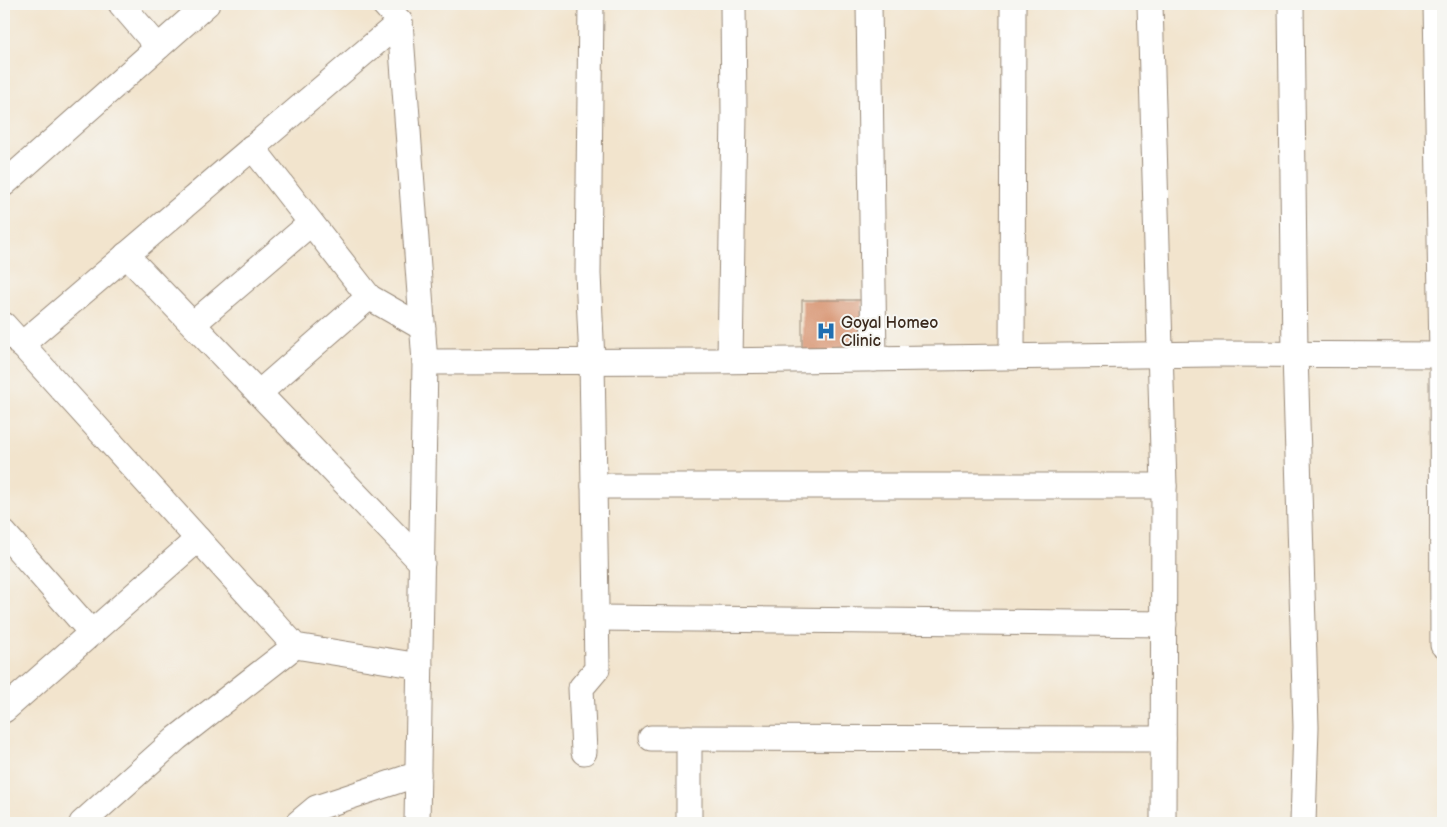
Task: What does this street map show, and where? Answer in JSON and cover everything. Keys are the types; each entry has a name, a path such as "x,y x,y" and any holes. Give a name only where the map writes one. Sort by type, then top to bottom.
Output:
{"street":[{"path":"120,4 158,47"},
{"path":"4,184 207,4"},
{"path":"584,752 581,688 597,669 592,361 588,274 590,4"},
{"path":"730,360 734,114 733,4"},
{"path":"869,4 874,359"},
{"path":"1012,357 1013,4"},
{"path":"1150,4 1164,486 1163,823"},
{"path":"1291,4 1295,354 1306,727 1303,823"},
{"path":"1436,4 1443,355 1443,645"},
{"path":"22,345 252,148 392,13"},
{"path":"392,13 425,362 417,823"},
{"path":"252,148 369,297 422,328"},
{"path":"193,324 311,223"},
{"path":"126,255 422,563"},
{"path":"259,393 369,297"},
{"path":"4,325 295,646 420,666"},
{"path":"425,362 1295,354 1443,355"},
{"path":"594,486 1164,486"},
{"path":"4,533 92,633"},
{"path":"4,710 198,539"},
{"path":"596,618 1164,624"},
{"path":"82,823 178,738 295,646"},
{"path":"651,738 1163,739"},
{"path":"689,738 689,823"},
{"path":"298,823 316,808 418,774"}],"building":[{"path":"802,300 863,300 863,353 802,353"}],"place":[{"name":"Goyal Homeo Clinic","path":"826,331"}]}
